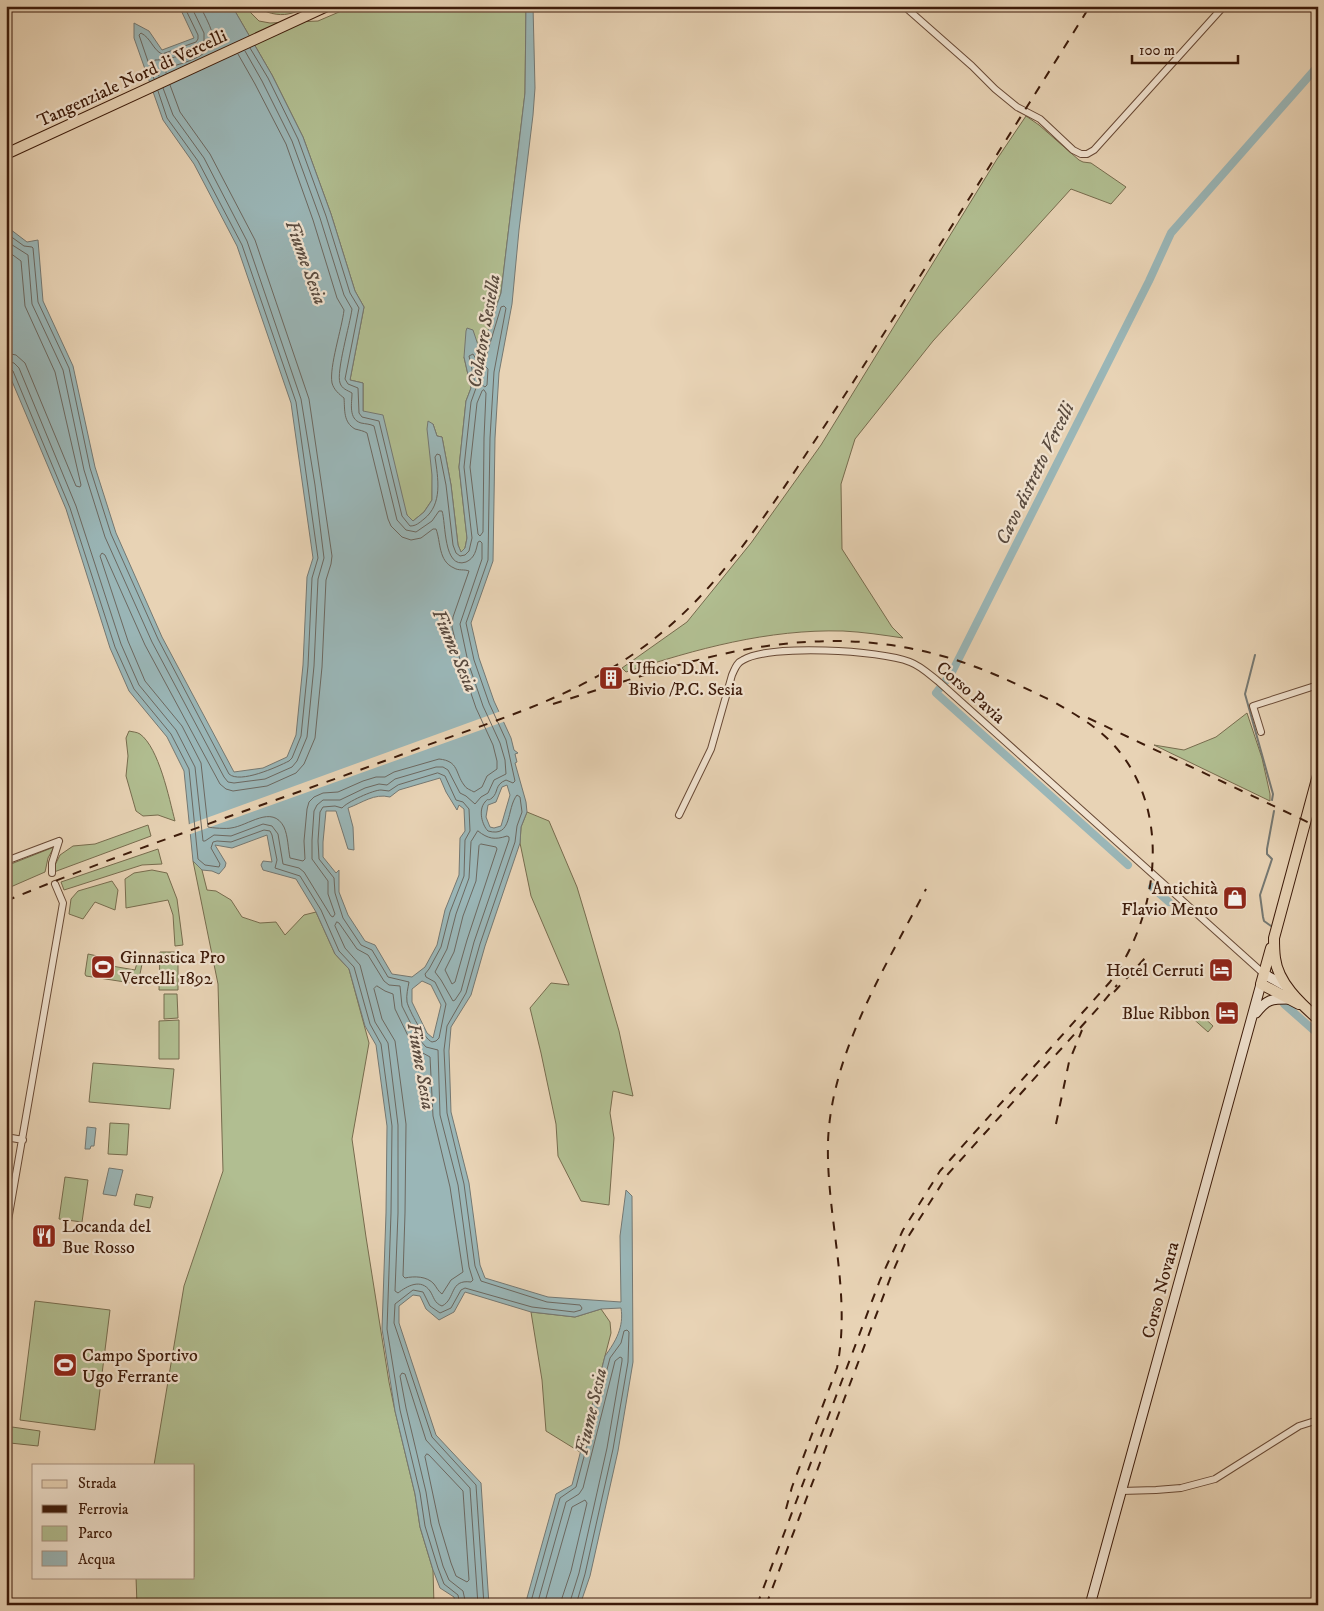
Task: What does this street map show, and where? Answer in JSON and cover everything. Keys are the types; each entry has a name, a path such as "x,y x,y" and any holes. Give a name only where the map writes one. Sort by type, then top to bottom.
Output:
{"main road":[{"name":"Tangenziale Nord di Vercelli","path":"6,154 327,6"},
{"name":"Corso Novara","path":"1090,1605 1318,775"},
{"path":"1274,938 1275,959 1287,987 1302,1005 1318,1019"},
{"path":"1263,979 1287,987"},
{"path":"1263,979 1289,999 1302,1005"},
{"path":"1252,1017 1263,1004 1271,999 1289,999"}],"street":[{"path":"904,6 972,66 994,89 1017,107 1040,119 1073,150 1081,154 1087,154 1094,150 1224,6"},
{"name":"Corso Pavia","path":"679,815 711,749 732,675 737,663 743,659 769,652 789,651 866,654 912,662 945,688 1263,979"},
{"path":"1261,732 1253,706 1318,685"},
{"path":"6,861 59,842 52,863 52,873"},
{"path":"6,1232 63,903 55,884"},
{"path":"6,1137 23,1140"},
{"path":"6,1170 8,1160"},
{"path":"1121,1491 1181,1488 1215,1479 1299,1426 1318,1420"}],"green space":[{"path":"232,6 246,6 259,21 270,23 318,21 353,6 526,6 525,93 501,293 482,349 483,357 479,355 478,345 464,357 471,388 466,401 459,467 467,538 465,548 461,552 458,545 451,485 442,437 437,436 433,424 432,500 424,512 413,521 407,515 363,412 363,383 350,380 364,307 355,291 331,214 303,137 272,75"},
{"path":"257,6 308,6 293,13 280,15 268,12"},
{"path":"1026,116 1079,160 1091,163 1126,187 1111,204 1071,189 933,341 855,439 841,484 842,549 892,627 903,638 843,631 787,633 706,648 626,672 622,668 687,622 751,543 821,445 997,159"},
{"path":"1247,713 1262,758 1270,801 1154,745 1184,750 1216,737"},
{"path":"129,731 140,734 153,750 175,821 158,815 143,816 136,811 126,776 128,756 126,738"},
{"path":"527,812 549,821 577,887 619,1031 633,1096 613,1091 610,1113 614,1138 609,1205 581,1201 558,1156 556,1124 530,1008 551,983 569,985 531,896 520,843 521,827"},
{"path":"148,825 151,836 54,872 60,855 73,846 95,844"},
{"path":"54,847 48,858 45,872 6,889 6,866"},
{"path":"158,849 162,864 142,865 64,890 61,882"},
{"path":"193,861 202,870 207,890 216,891 231,900 242,917 260,923 276,922 285,935 304,915 316,912 335,954 349,969 369,1043 352,1139 389,1382 415,1494 420,1527 433,1570 434,1605 137,1605 136,1578 195,1578 195,1464 154,1464 184,1286 223,1171 218,984"},
{"path":"152,870 167,873 177,899 183,945 175,946 173,915 168,900 126,908 125,879 134,873"},
{"path":"112,881 118,890 115,910 95,902 83,919 69,914 71,899 78,891"},
{"path":"160,952 178,952 178,990 159,990"},
{"name":"Ginnastica Pro Vercelli 1892","path":"88,954 107,958 106,965 135,970 137,963 142,964 138,984 86,976"},
{"path":"164,994 177,994 178,1018 164,1019"},
{"path":"1195,1009 1213,1026 1208,1032 1189,1015"},
{"path":"179,1020 179,1059 159,1059 159,1021"},
{"path":"93,1063 174,1069 170,1109 89,1102"},
{"path":"110,1123 129,1124 127,1155 108,1154"},
{"path":"65,1177 88,1180 82,1222 59,1219"},
{"path":"136,1194 153,1197 150,1208 134,1205"},
{"name":"Campo Sportivo Ugo Ferrante","path":"35,1301 110,1310 95,1430 20,1420"},
{"path":"601,1309 610,1322 611,1333 580,1452 546,1431 542,1380 531,1312 575,1317"},
{"path":"12,1427 40,1431 38,1446 10,1443"}],"water":[{"name":"Fiume Sesia","path":"179,6 232,6 272,75 303,137 331,214 355,291 364,307 350,380 363,383 363,411 383,415 407,515 413,521 424,512 432,500 428,421 433,424 437,436 442,437 451,485 458,545 461,552 465,548 467,538 459,467 466,401 471,388 464,357 466,331 467,328 473,330 479,355 483,357 482,349 501,293 525,93 526,6 533,6 535,88 512,304 499,373 495,438 493,561 471,623 479,658 494,701 511,738 514,750 518,753 515,754 517,762 515,763 527,812 521,827 520,843 485,946 471,995 451,1027 449,1051 451,1112 469,1183 480,1265 485,1278 548,1297 621,1302 620,1236 626,1190 632,1196 633,1362 618,1451 590,1576 580,1605 525,1605 556,1494 572,1485 605,1356 613,1345 620,1328 621,1308 601,1309 575,1317 531,1312 465,1292 454,1312 439,1320 426,1309 420,1296 413,1295 399,1306 399,1323 436,1435 481,1483 489,1605 455,1605 454,1597 440,1588 433,1570 420,1527 415,1494 395,1411 382,1329 387,1126 376,1045 365,1026 349,969 335,954 316,912 296,879 263,870 261,865 263,861 272,862 267,835 232,848 215,845 226,863 219,874 202,870 193,861 184,771 167,737 129,691 110,648 66,509 6,367 6,226 27,242 38,240 43,301 73,366 95,467 116,533 162,637 234,772 263,768 287,757 296,735 303,665 307,577 313,558 291,403 237,246 194,164 163,120 134,38 134,23 149,31 162,50 194,38","holes":["440,778 457,810 459,805 464,809 465,831 460,838 459,875 445,910 437,945 425,967 412,977 392,974 375,945 365,941 348,915 339,892 339,870 336,873 323,857 326,811 336,811 348,849 354,850 353,827 348,808 373,797 390,797 399,790","507,785 510,795 501,826 490,827 486,817 488,805 496,802 502,787","422,981 431,985 441,1005 433,1038 427,1033 412,1002 412,989"]},
{"path":"87,1127 96,1128 94,1146 91,1146 90,1149 85,1149"},
{"path":"109,1168 123,1170 116,1196 103,1194"}],"pier":[{"path":"501,711 506,721 188,835 187,825"}],"waterway":[{"name":"Cavo distretto Vercelli","path":"1128,865 936,693 951,674 1149,281 1171,233 1318,66"},
{"path":"1255,655 1245,694 1273,794 1272,800"},
{"path":"1271,926 1264,921 1260,895 1272,859 1267,854 1267,849 1274,811"},
{"name":"Cavo distretto Vercelli","path":"1152,887 1169,902"},
{"name":"Cavo distretto Vercelli","path":"1284,1004 1318,1034"}],"railway":[{"path":"6,901 109,860 530,708 608,671 658,636 681,616 724,570 779,494 860,371 1090,6"},
{"path":"553,704 651,673 746,649 794,643 843,641 894,646 960,661 1054,702"},
{"path":"757,1605 880,1280 903,1230 940,1171 1110,982 1127,955 1140,925 1149,893 1153,860 1151,827 1144,796 1130,766 1109,740 1088,723 1049,699"},
{"path":"1088,718 1318,827"},
{"path":"786,1509 792,1487 837,1368 841,1340 842,1311 840,1283 828,1170 831,1109 839,1076 863,1011 926,889"},
{"path":"1114,992 1146,957"},
{"path":"766,1605 891,1276 908,1237 948,1174 1117,985"},
{"path":"1056,1124 1069,1062 1082,1030"}],"place":[{"name":"Ufficio D.M. Bivio /P.C. Sesia","path":"611,678"},
{"name":"Antichità Flavio Mento","path":"1235,898"},
{"name":"Ginnastica Pro Vercelli 1892","path":"103,967"},
{"name":"Hotel Cerruti","path":"1221,970"},
{"name":"Blue Ribbon","path":"1227,1013"},
{"name":"Locanda del Bue Rosso","path":"44,1236"},
{"name":"Campo Sportivo Ugo Ferrante","path":"65,1365"}],"water label":[{"name":"Colatore Sesiella","path":"483,331"}]}
